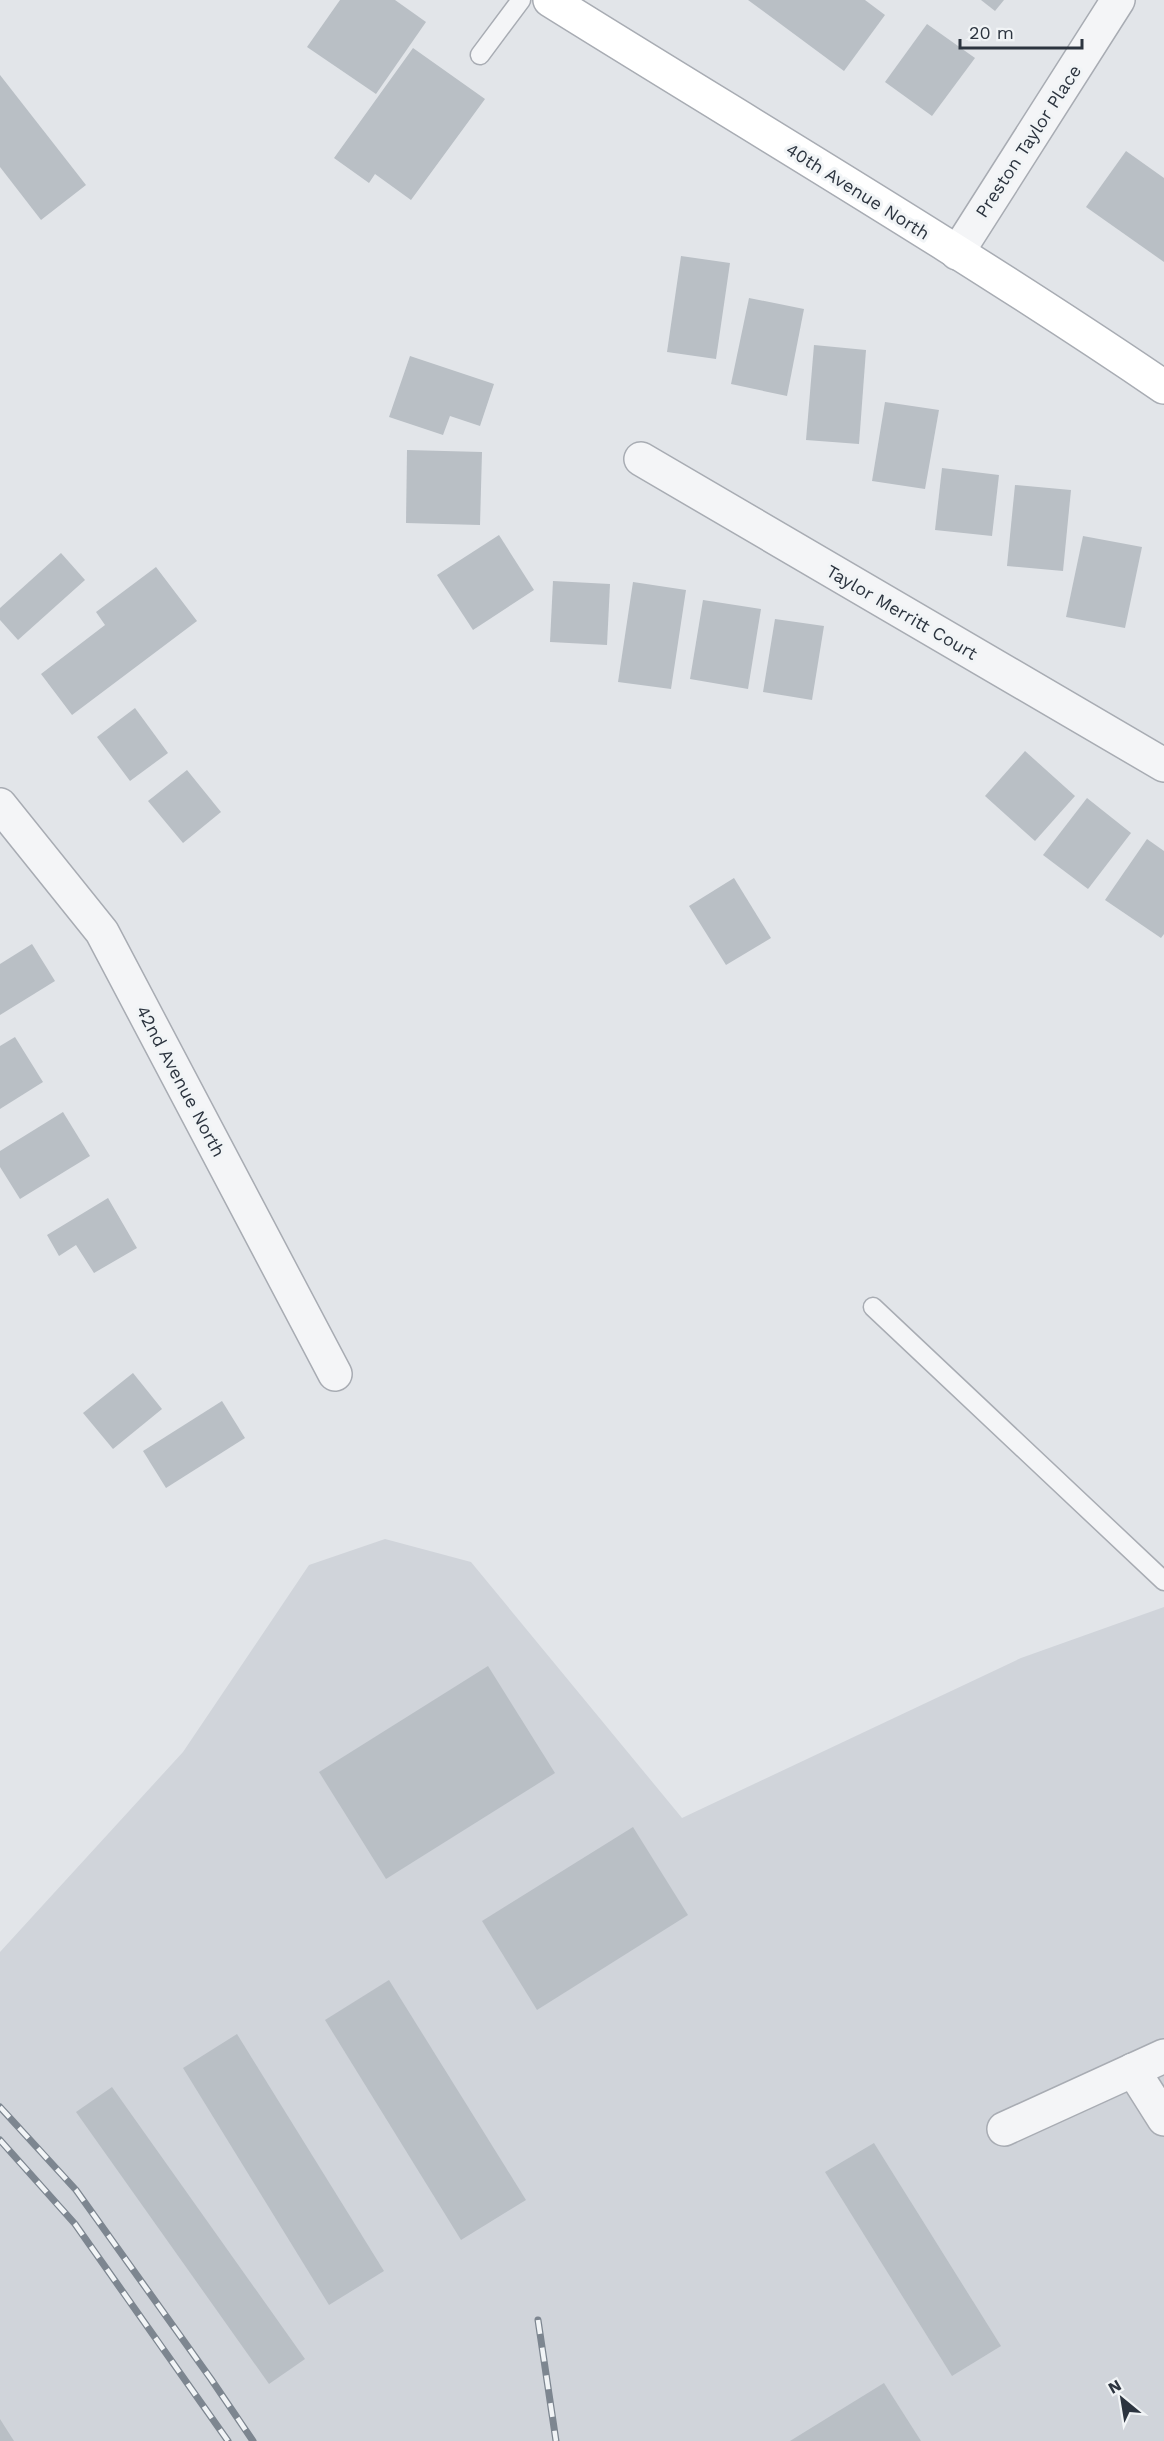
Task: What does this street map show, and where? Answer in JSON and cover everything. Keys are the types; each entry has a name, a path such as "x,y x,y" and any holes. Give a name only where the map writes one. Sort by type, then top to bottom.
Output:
{"street":[{"name":"40th Avenue North","path":"550,0 957,252 1164,387"},
{"name":"Preston Taylor Place","path":"957,252 1118,0"},
{"name":"Taylor Merritt Court","path":"641,459 1164,765"},
{"name":"42nd Avenue North","path":"0,805 102,932 335,1374"},
{"path":"1004,2129 1164,2056"},
{"path":"1133,2070 1164,2119"}],"lane":[{"path":"480,56 521,0"},
{"path":"873,1307 1164,1581"}],"shaded area":[{"path":"385,1539 471,1562 682,1818 1021,1658 1164,1607 1164,2441 0,2441 0,1952 183,1752 309,1565"}],"building":[{"path":"340,0 395,0 426,22 376,94 307,47"},
{"path":"748,0 865,0 885,15 844,71"},
{"path":"981,0 1004,0 995,11"},
{"path":"927,24 975,58 932,116 885,82"},
{"path":"413,48 485,99 411,200 375,174 369,183 334,158"},
{"path":"0,75 86,185 41,220 0,167"},
{"path":"1126,151 1164,178 1164,262 1086,207"},
{"path":"681,256 730,263 716,359 667,352"},
{"path":"749,298 804,309 787,396 731,384"},
{"path":"814,345 866,350 859,444 806,440"},
{"path":"410,356 494,384 480,426 450,416 443,435 389,417"},
{"path":"885,402 939,410 925,489 872,481"},
{"path":"407,450 482,452 480,525 406,523"},
{"path":"942,468 999,475 992,536 935,530"},
{"path":"1015,485 1071,490 1063,571 1007,566"},
{"path":"499,535 534,590 473,630 437,575"},
{"path":"1083,536 1142,547 1125,628 1066,617"},
{"path":"61,553 85,580 18,640 0,620 0,608"},
{"path":"156,567 197,621 72,715 41,674 105,625 96,612"},
{"path":"553,581 610,584 607,645 550,642"},
{"path":"633,582 686,590 671,689 618,682"},
{"path":"703,600 761,609 748,689 690,679"},
{"path":"775,619 824,626 812,700 763,692"},
{"path":"135,708 168,753 130,781 97,737"},
{"path":"1025,751 1075,796 1035,841 985,796"},
{"path":"187,770 221,812 183,843 148,801"},
{"path":"1087,798 1131,833 1088,889 1043,855"},
{"path":"1147,839 1164,851 1164,934 1161,938 1105,900"},
{"path":"734,878 771,938 726,965 689,906"},
{"path":"32,944 55,981 0,1015 0,964"},
{"path":"15,1037 43,1082 0,1109 0,1046"},
{"path":"63,1112 90,1156 20,1199 0,1167 0,1151"},
{"path":"108,1198 137,1248 94,1273 76,1245 59,1256 47,1235"},
{"path":"133,1373 162,1409 113,1449 83,1413"},
{"path":"222,1401 245,1438 166,1488 143,1451"},
{"path":"488,1666 555,1773 386,1879 319,1772"},
{"path":"633,1827 688,1915 537,2010 482,1921"},
{"path":"389,1980 526,2200 461,2240 325,2020"},
{"path":"237,2034 384,2271 329,2305 183,2068"},
{"path":"112,2087 305,2359 269,2384 76,2112"},
{"path":"874,2143 1001,2346 952,2376 825,2172"},
{"path":"884,2383 921,2441 790,2441"},
{"path":"0,2419 14,2441 0,2441"}],"railway":[{"path":"0,2107 76,2190 253,2441"},
{"path":"0,2140 75,2224 228,2441"},
{"path":"538,2320 556,2441"}]}
